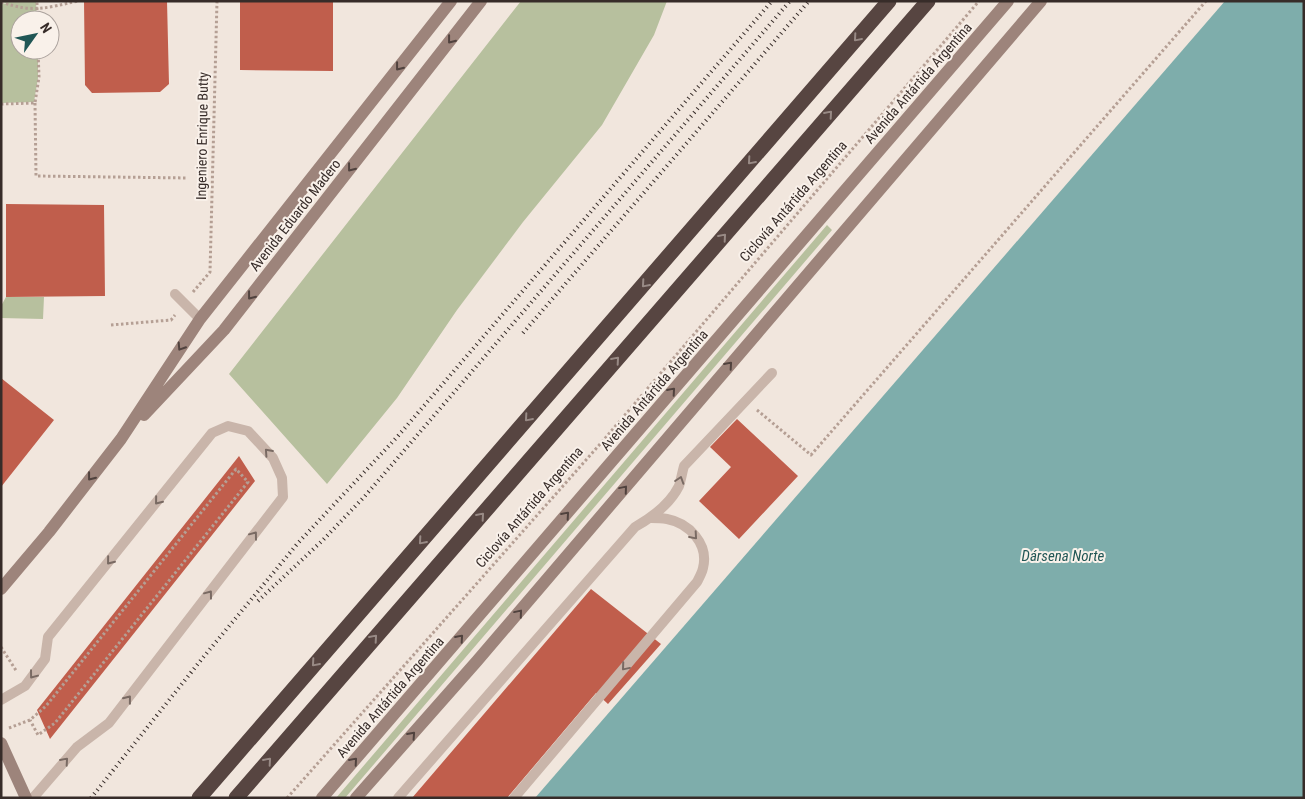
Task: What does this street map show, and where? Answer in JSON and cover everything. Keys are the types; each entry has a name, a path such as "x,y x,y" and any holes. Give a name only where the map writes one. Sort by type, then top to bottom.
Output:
{"highway":[{"path":"199,798 889,1"},
{"path":"236,798 928,1"}],"main road":[{"name":"Avenida Eduardo Madero","path":"1,589 49,532 121,439 200,319 451,1"},
{"name":"Avenida Eduardo Madero","path":"121,439 224,330 481,1"},
{"name":"Avenida Antártida Argentina","path":"322,798 1008,1"},
{"path":"356,798 477,662 1041,1"},
{"path":"1,743 26,798"}],"lane":[{"path":"175,294 200,319"},
{"path":"398,798 635,527 650,518 672,497 679,486 684,466 772,373"},
{"path":"1,700 25,686 45,659 48,638 212,433 228,426 248,431 274,458 282,478 283,496 109,722 77,747 33,798"},
{"path":"514,798 697,582 703,568 704,551 694,534 668,519 650,518"}],"path":[{"path":"37,1 37,9"},
{"path":"1,2 18,8 37,9 78,1"},
{"name":"Ingeniero Enrique Butty","path":"210,272 217,1"},
{"name":"Ciclovía Antártida Argentina","path":"287,798 601,443 979,1"},
{"path":"745,401 812,455 1206,1"},
{"path":"38,60 39,77 35,103 36,176 188,178"},
{"path":"1,104 35,103"},
{"path":"1,731 30,720 46,706 236,468 248,482 54,723 38,735 30,720"},
{"path":"1,647 25,686"}],"green space":[{"path":"1,1 36,1 36,10 10,10 10,60 38,60 38,78 34,102 1,103 1,3 7,4"},
{"path":"521,1 667,1 654,35 602,125 523,222 457,310 397,398 327,484 229,374"},
{"path":"827,225 832,230 345,798 336,798"},
{"path":"6,297 44,297 43,319 1,318 1,306"}],"water":[{"name":"Dársena Norte","path":"1225,1 1304,1 1304,798 535,798"}],"building":[{"path":"84,1 167,1 169,84 160,92 92,93 85,85"},
{"path":"240,1 333,1 333,71 240,70"},
{"path":"6,204 104,205 105,296 6,297"},
{"path":"1,378 54,420 1,487"},
{"path":"737,419 798,476 739,539 699,501 731,467 710,447"},
{"path":"239,456 255,481 50,739 37,710"},
{"path":"591,589 661,644 608,704 596,693 507,798 412,798"}],"railway":[{"path":"91,798 201,660 298,543 398,436 772,1"},
{"path":"258,601 323,540 365,496 790,1"},
{"path":"523,333 809,1"}]}
